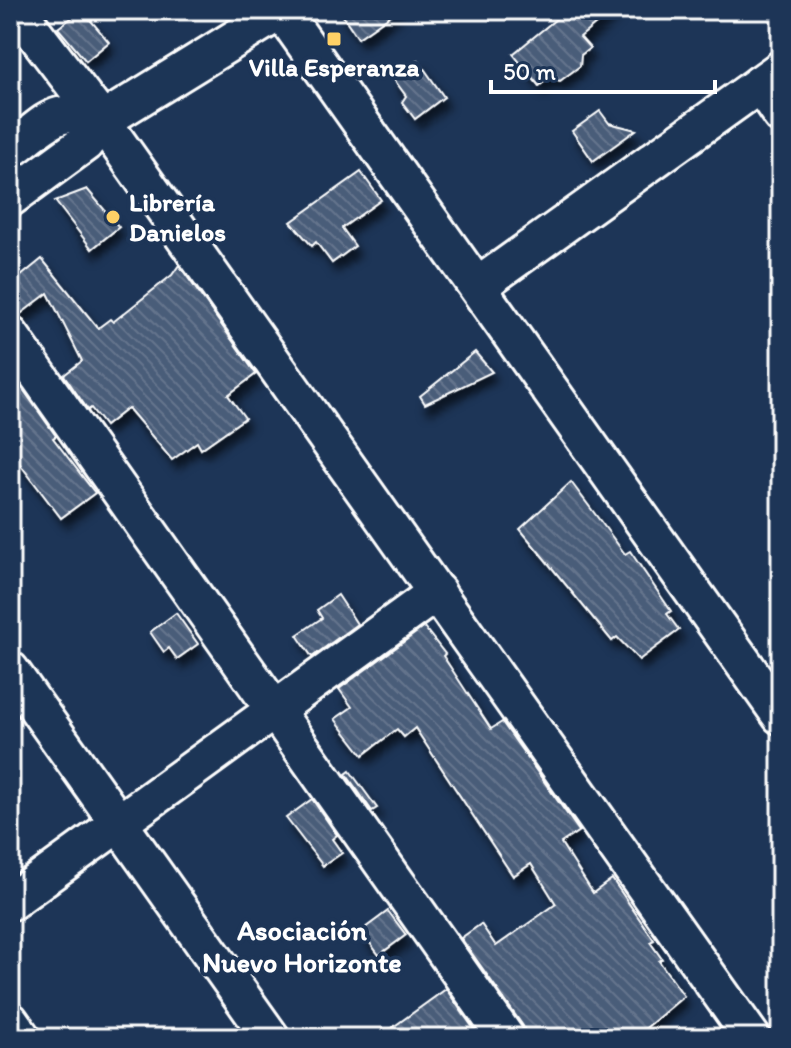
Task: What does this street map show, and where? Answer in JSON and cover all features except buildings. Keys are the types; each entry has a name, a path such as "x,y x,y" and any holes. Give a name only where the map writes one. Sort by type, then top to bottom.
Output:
{"street":[{"path":"17,10 102,121 752,1038"},
{"path":"10,198 85,143 102,121 281,10 779,707"},
{"path":"478,286 770,77 781,115"},
{"path":"10,150 64,112 80,112 102,121"},
{"path":"10,335 506,1038"},
{"path":"10,902 437,592"},
{"path":"10,670 271,1038"},
{"path":"10,1021 22,1038"}],"place":[{"name":"Villa Esperanza","path":"334,39"},
{"name":"Librería Danielos","path":"113,217"}],"district":[{"name":"Asociación Nuevo Horizonte","path":"302,946"}]}
